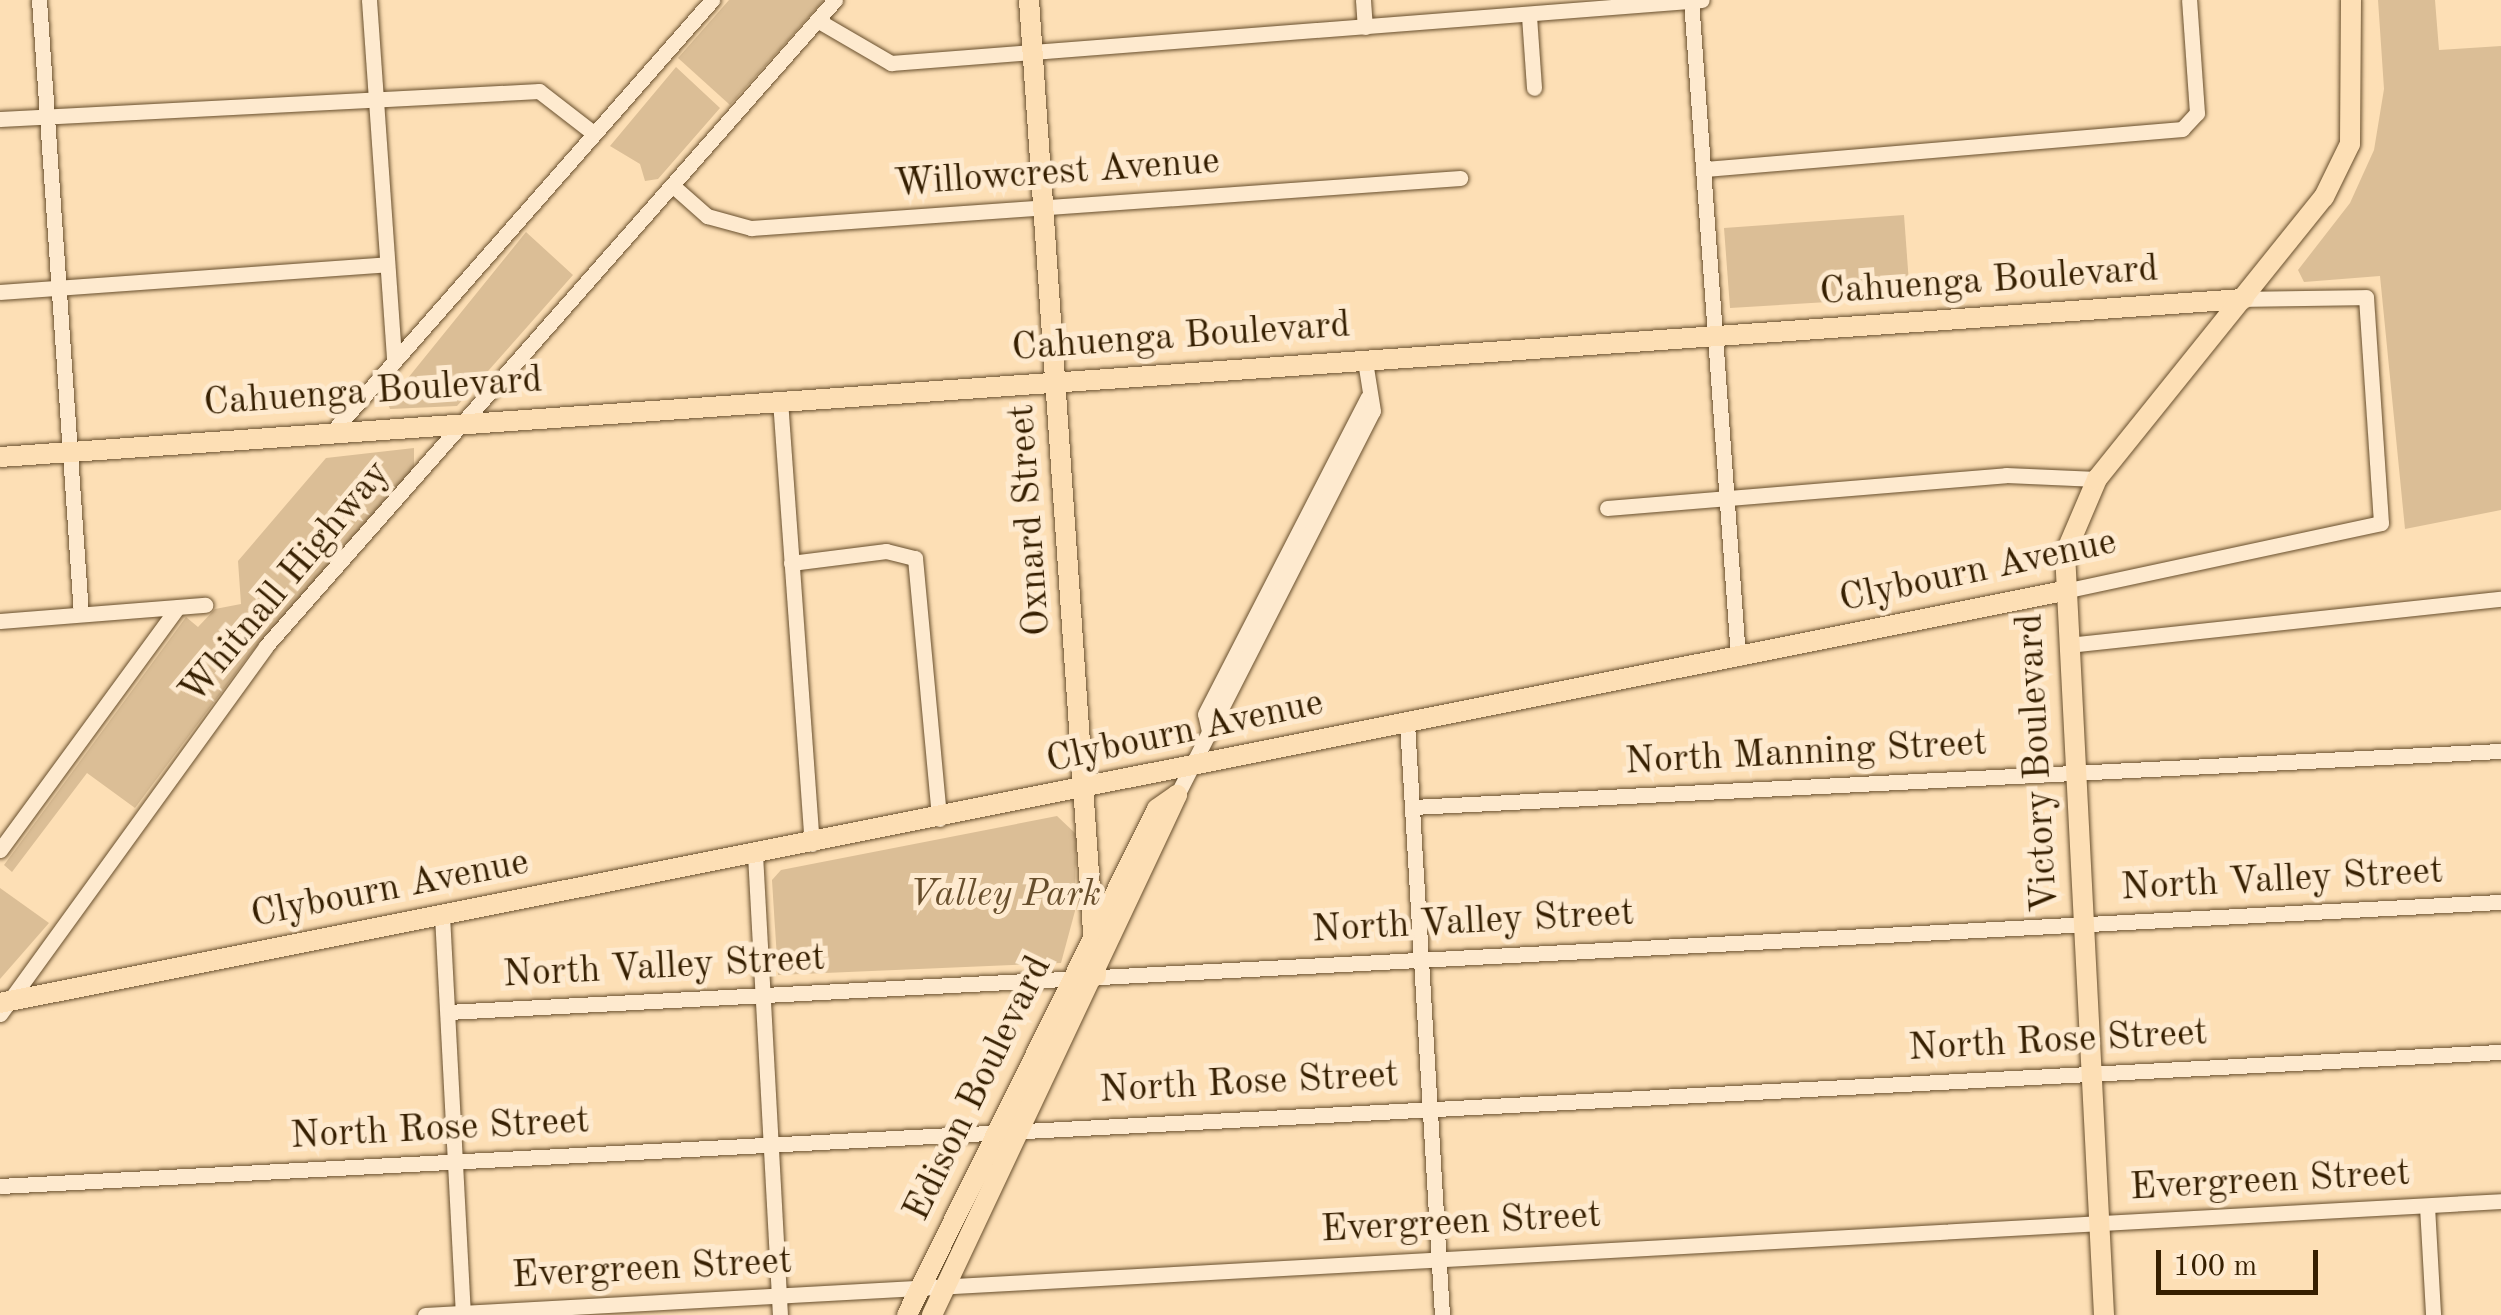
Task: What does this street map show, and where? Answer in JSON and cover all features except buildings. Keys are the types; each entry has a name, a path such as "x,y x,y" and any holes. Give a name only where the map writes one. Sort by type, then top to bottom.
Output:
{"main road":[{"name":"Oxnard Street","path":"1029,0 1096,976"},
{"name":"Victory Boulevard","path":"2104,1315 2064,591 2073,526 2097,479 2324,198 2350,144 2351,0"},
{"name":"Cahuenga Boulevard","path":"0,457 464,420 2242,300"},
{"path":"2188,304 2206,344"},
{"name":"Clybourn Avenue","path":"3,1006 2064,591"},
{"name":"Edison Boulevard","path":"908,1315 1157,809 1178,795"},
{"name":"Edison Boulevard","path":"932,1315 1096,976 1178,795"}],"street":[{"path":"39,0 81,614"},
{"path":"369,0 394,358"},
{"name":"Whitnall Highway","path":"334,430 712,0"},
{"name":"Whitnall Highway","path":"3,1006 266,646 835,0"},
{"path":"1363,0 1365,27"},
{"path":"1705,168 2182,129 2197,113 2189,0"},
{"path":"817,20 890,63 1695,1 1738,658"},
{"path":"1529,16 1534,88"},
{"path":"0,120 538,92 592,132"},
{"name":"Willowcrest Avenue","path":"672,185 707,216 751,228 1460,178"},
{"path":"0,292 388,264"},
{"name":"Cahuenga Boulevard","path":"2242,300 2366,297 2380,523"},
{"name":"Edison Boulevard","path":"1178,795 1197,765 1210,731 1205,714 1368,397 1365,361"},
{"path":"780,400 812,844"},
{"path":"1608,508 2006,475 2097,479"},
{"name":"Clybourn Avenue","path":"2064,591 2380,523"},
{"path":"791,563 886,551 915,558 939,819"},
{"path":"2068,644 2501,599"},
{"path":"0,620 205,605"},
{"name":"Whitnall Highway","path":"0,850 178,607"},
{"path":"1408,723 1442,1315"},
{"name":"North Manning Street","path":"1414,807 2501,751"},
{"path":"0,816 17,827"},
{"path":"755,854 780,1315"},
{"name":"North Valley Street","path":"448,1012 2501,902"},
{"path":"442,916 463,1314"},
{"name":"North Rose Street","path":"0,1186 2501,1052"},
{"name":"Evergreen Street","path":"425,1315 2501,1202"},
{"path":"2427,1206 2432,1315"}],"green space":[{"path":"729,0 824,0 730,105 678,58"},
{"path":"2378,0 2435,0 2439,50 2501,46 2501,510 2405,529 2380,276 2304,282 2298,270 2350,203 2374,150 2384,89"},
{"path":"676,67 720,108 658,179 645,181 640,164 610,146"},
{"path":"1904,215 1910,297 1730,308 1724,228"},
{"path":"526,232 573,275 457,406 390,409 384,393 408,378"},
{"path":"414,448 414,469 250,654 135,808 87,773 12,872 4,865 186,617 198,627 215,609 241,604 238,561 326,458"},
{"name":"Valley Park","path":"1057,816 1076,834 1075,911 1061,963 778,975 772,880 781,870"},
{"path":"0,888 49,923 0,979"}]}
